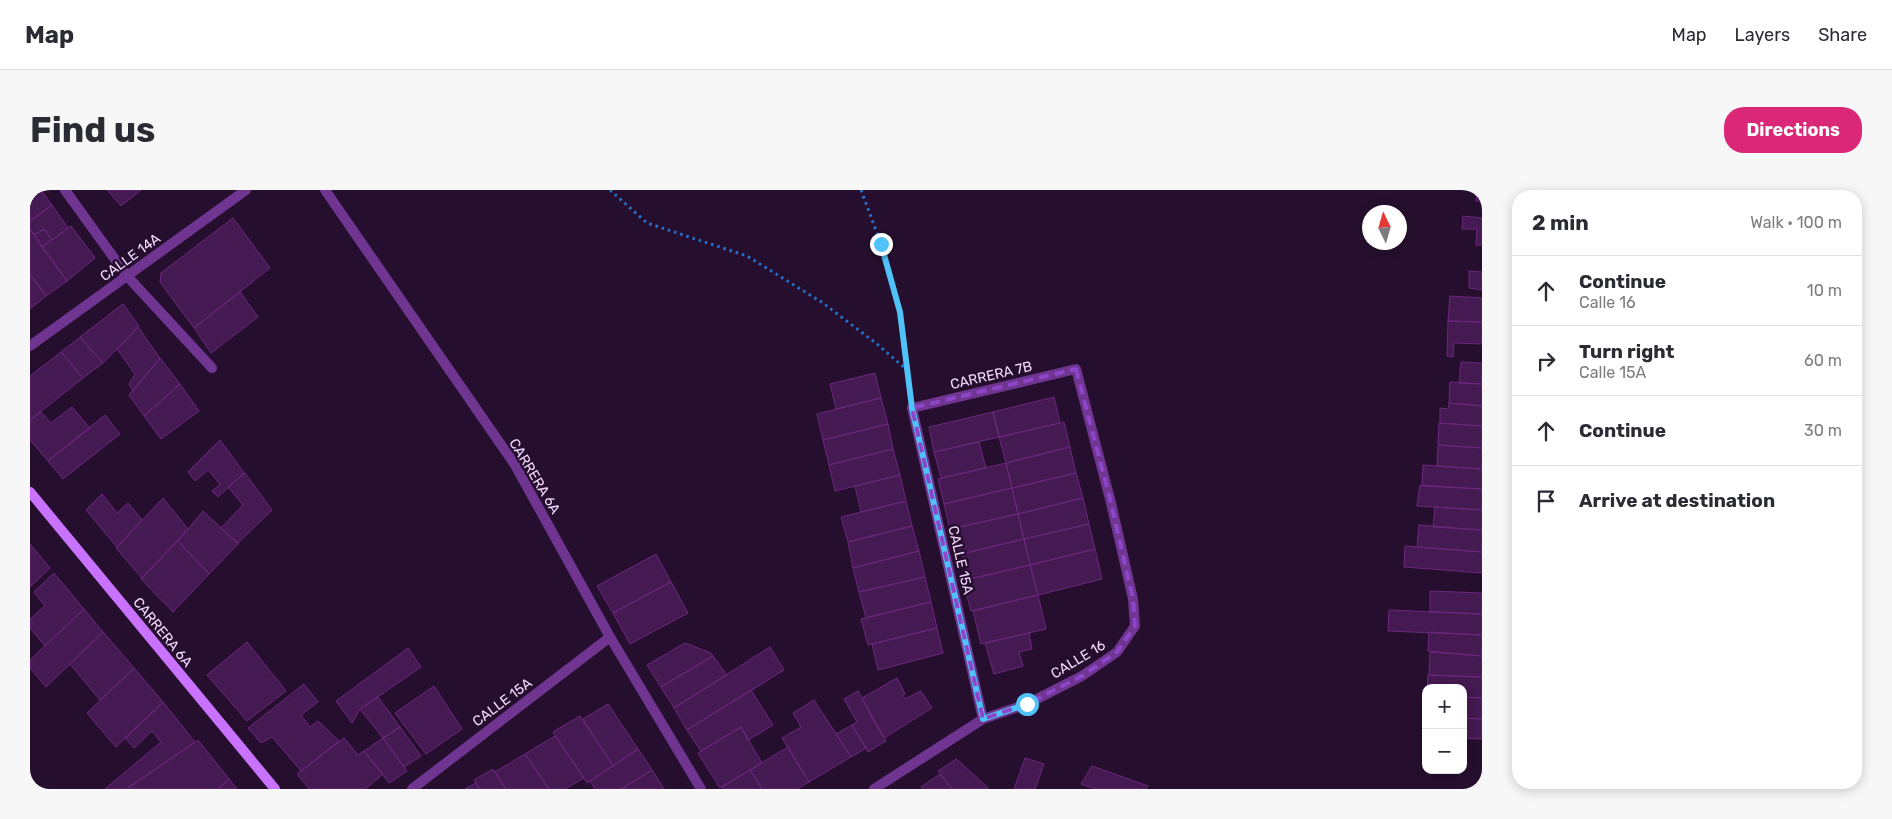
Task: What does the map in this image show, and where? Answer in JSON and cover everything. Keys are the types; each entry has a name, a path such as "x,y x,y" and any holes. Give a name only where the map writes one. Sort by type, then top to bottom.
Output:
{"main road":[{"name":"CARRERA 6A","path":"30,492 275,789"}],"street":[{"path":"65,190 127,276 212,368"},
{"name":"CALLE 14A","path":"30,346 246,190"},
{"name":"CARRERA 6A","path":"325,190 515,465 610,637 701,789"},
{"name":"CARRERA 7B","path":"912,408 1076,369"},
{"name":"CALLE 16","path":"874,789 983,719 1027,704 1082,676 1118,652 1135,626 1133,599 1112,503 1076,369"},
{"name":"CALLE 15A","path":"912,408 983,719"},
{"name":"CALLE 15A","path":"412,789 610,637"}],"path":[{"path":"610,190 647,223 747,256 823,303 877,344 906,369"},
{"path":"861,190 881,244 900,312 912,408"}],"highlighted area":[{"path":"1076,369 1111,503 1133,599 1135,626 1117,652 1082,676 1027,704 983,719 912,408"}],"building":[{"path":"30,190 41,190 52,205 30,221"},
{"path":"107,190 141,190 121,206"},
{"path":"1477,194 1482,194 1482,201 1476,201"},
{"path":"52,205 68,228 52,240 44,229 34,235 30,229 30,221"},
{"path":"1463,216 1482,218 1482,245 1476,245 1477,229 1462,229"},
{"path":"233,218 270,268 194,328 160,282 161,273"},
{"path":"71,226 95,258 67,281 42,247"},
{"path":"30,229 67,281 46,296 30,274"},
{"path":"44,229 52,240 42,247 34,235"},
{"path":"1469,271 1482,272 1482,290 1469,288"},
{"path":"30,274 46,296 30,309"},
{"path":"240,292 258,317 211,353 194,328"},
{"path":"1450,296 1482,298 1482,322 1448,321"},
{"path":"123,304 139,326 103,363 80,337"},
{"path":"1448,321 1482,322 1482,344 1454,343 1453,357 1447,356"},
{"path":"138,327 160,358 133,391 129,384 135,374 117,349"},
{"path":"80,337 103,363 83,378 61,352"},
{"path":"61,352 83,378 30,420 30,376"},
{"path":"160,358 180,384 144,416 129,395"},
{"path":"1461,362 1482,363 1482,384 1459,383"},
{"path":"875,373 881,398 836,409 830,384"},
{"path":"1450,382 1482,384 1482,406 1449,403"},
{"path":"180,384 199,411 161,439 144,416"},
{"path":"1054,397 1060,423 999,437 993,412"},
{"path":"881,398 888,424 823,440 817,414"},
{"path":"1449,403 1482,406 1482,426 1440,423 1440,408 1448,409"},
{"path":"72,407 90,428 48,461 30,440 30,420 41,412 51,423"},
{"path":"993,412 999,437 934,452 929,427"},
{"path":"105,415 120,434 63,479 48,461"},
{"path":"1064,422 1070,447 1006,463 999,437"},
{"path":"1439,423 1482,426 1482,448 1438,445"},
{"path":"888,424 893,449 829,465 823,440"},
{"path":"220,440 244,473 218,497 212,491 220,484 208,470 195,481 188,472"},
{"path":"979,442 986,468 941,478 934,452"},
{"path":"1438,445 1482,448 1482,469 1437,466"},
{"path":"1070,447 1076,473 1012,488 1006,463"},
{"path":"893,449 900,475 835,491 829,465"},
{"path":"1006,463 1012,488 944,504 938,479"},
{"path":"1423,465 1482,469 1482,489 1422,486"},
{"path":"245,473 272,510 238,543 221,528 243,505 228,487"},
{"path":"1076,473 1083,498 1018,514 1012,488"},
{"path":"900,475 906,501 861,512 855,486"},
{"path":"1420,485 1482,489 1482,510 1417,506"},
{"path":"1012,488 1018,514 950,529 944,504"},
{"path":"102,494 117,513 128,503 142,520 117,547 86,510"},
{"path":"163,498 188,529 142,578 116,548"},
{"path":"1083,498 1089,524 1024,539 1018,514"},
{"path":"906,501 912,526 848,542 841,517"},
{"path":"1435,507 1482,510 1482,530 1433,527"},
{"path":"203,511 238,544 209,574 178,541"},
{"path":"1018,514 1024,539 957,555 950,529"},
{"path":"1089,524 1095,549 1030,565 1024,539"},
{"path":"1419,525 1482,530 1482,552 1417,547"},
{"path":"912,526 919,551 853,568 848,542"},
{"path":"1024,539 1030,565 969,579 962,554"},
{"path":"178,541 209,574 173,612 141,579"},
{"path":"30,544 50,568 30,587"},
{"path":"1405,546 1482,552 1482,573 1404,567"},
{"path":"1095,549 1102,579 1038,595 1030,565"},
{"path":"919,551 925,577 859,592 853,568"},
{"path":"656,554 671,582 613,613 597,586"},
{"path":"1030,565 1038,595 971,611 963,581"},
{"path":"54,573 84,609 45,646 30,628 30,619 45,606 34,592"},
{"path":"925,577 931,602 866,618 859,592"},
{"path":"671,582 688,613 630,644 613,613"},
{"path":"1430,591 1482,593 1482,614 1430,612"},
{"path":"1038,595 1046,629 981,644 973,611"},
{"path":"931,602 937,628 868,645 861,619"},
{"path":"84,609 103,632 46,687 30,668 30,660"},
{"path":"1389,610 1482,614 1482,635 1388,631"},
{"path":"937,628 943,653 878,670 872,644"},
{"path":"103,632 134,668 100,700 70,664"},
{"path":"1429,632 1482,635 1482,656 1428,651"},
{"path":"1029,633 1032,649 1019,652 1023,666 994,674 985,643"},
{"path":"247,642 286,691 247,721 207,675"},
{"path":"685,643 711,653 713,656 661,687 647,665"},
{"path":"770,647 784,670 687,730 674,708"},
{"path":"408,648 421,667 360,709 352,723 336,701"},
{"path":"1430,652 1482,656 1482,677 1429,675"},
{"path":"713,656 727,675 674,708 661,687"},
{"path":"134,668 163,702 116,747 87,713"},
{"path":"1428,675 1482,677 1482,698 1467,697 1467,684 1427,684"},
{"path":"897,678 905,694 903,695 905,699 921,691 932,708 884,738 862,698"},
{"path":"304,684 318,702 301,715 310,727 318,721 339,741 301,771 272,737 261,743 248,728"},
{"path":"434,686 462,729 426,754 395,713"},
{"path":"751,690 773,725 748,740 741,727 701,751 687,730"},
{"path":"858,691 886,741 868,752 852,725 857,722 844,699"},
{"path":"378,697 400,727 383,738 360,709"},
{"path":"1467,697 1482,698 1482,719 1467,718"},
{"path":"814,700 851,757 809,782 782,738 801,727 793,713"},
{"path":"163,702 195,742 127,789 105,789 161,742 152,731 134,748 125,738"},
{"path":"608,704 638,749 613,766 583,719"},
{"path":"580,716 613,766 587,783 553,732"},
{"path":"1467,718 1482,719 1482,739 1467,738"},
{"path":"852,725 866,748 851,757 836,734"},
{"path":"400,727 421,756 404,767 383,738"},
{"path":"741,727 762,763 720,788 698,753"},
{"path":"555,736 584,778 565,789 549,789 525,754"},
{"path":"344,738 358,755 364,751 383,774 365,789 309,789 297,774"},
{"path":"383,738 407,771 389,783 364,751"},
{"path":"198,740 229,779 218,789 130,789 129,787"},
{"path":"788,747 809,782 797,789 762,789 750,770"},
{"path":"638,749 652,770 621,789 595,789 590,781"},
{"path":"525,754 549,789 506,789 495,772"},
{"path":"1025,758 1044,764 1035,789 1014,789"},
{"path":"956,759 989,789 952,789 938,771"},
{"path":"1092,766 1148,786 1146,789 1095,789 1081,784"},
{"path":"493,769 506,789 480,789 474,780"},
{"path":"652,770 664,789 621,789"},
{"path":"750,770 762,789 724,789 722,787"},
{"path":"940,774 952,789 922,789 921,787"},
{"path":"229,779 237,789 218,789 227,781"},
{"path":"476,783 480,789 465,789"}],"route":[{"path":"881,244 900,312 912,408 983,719 1027,704"}]}
